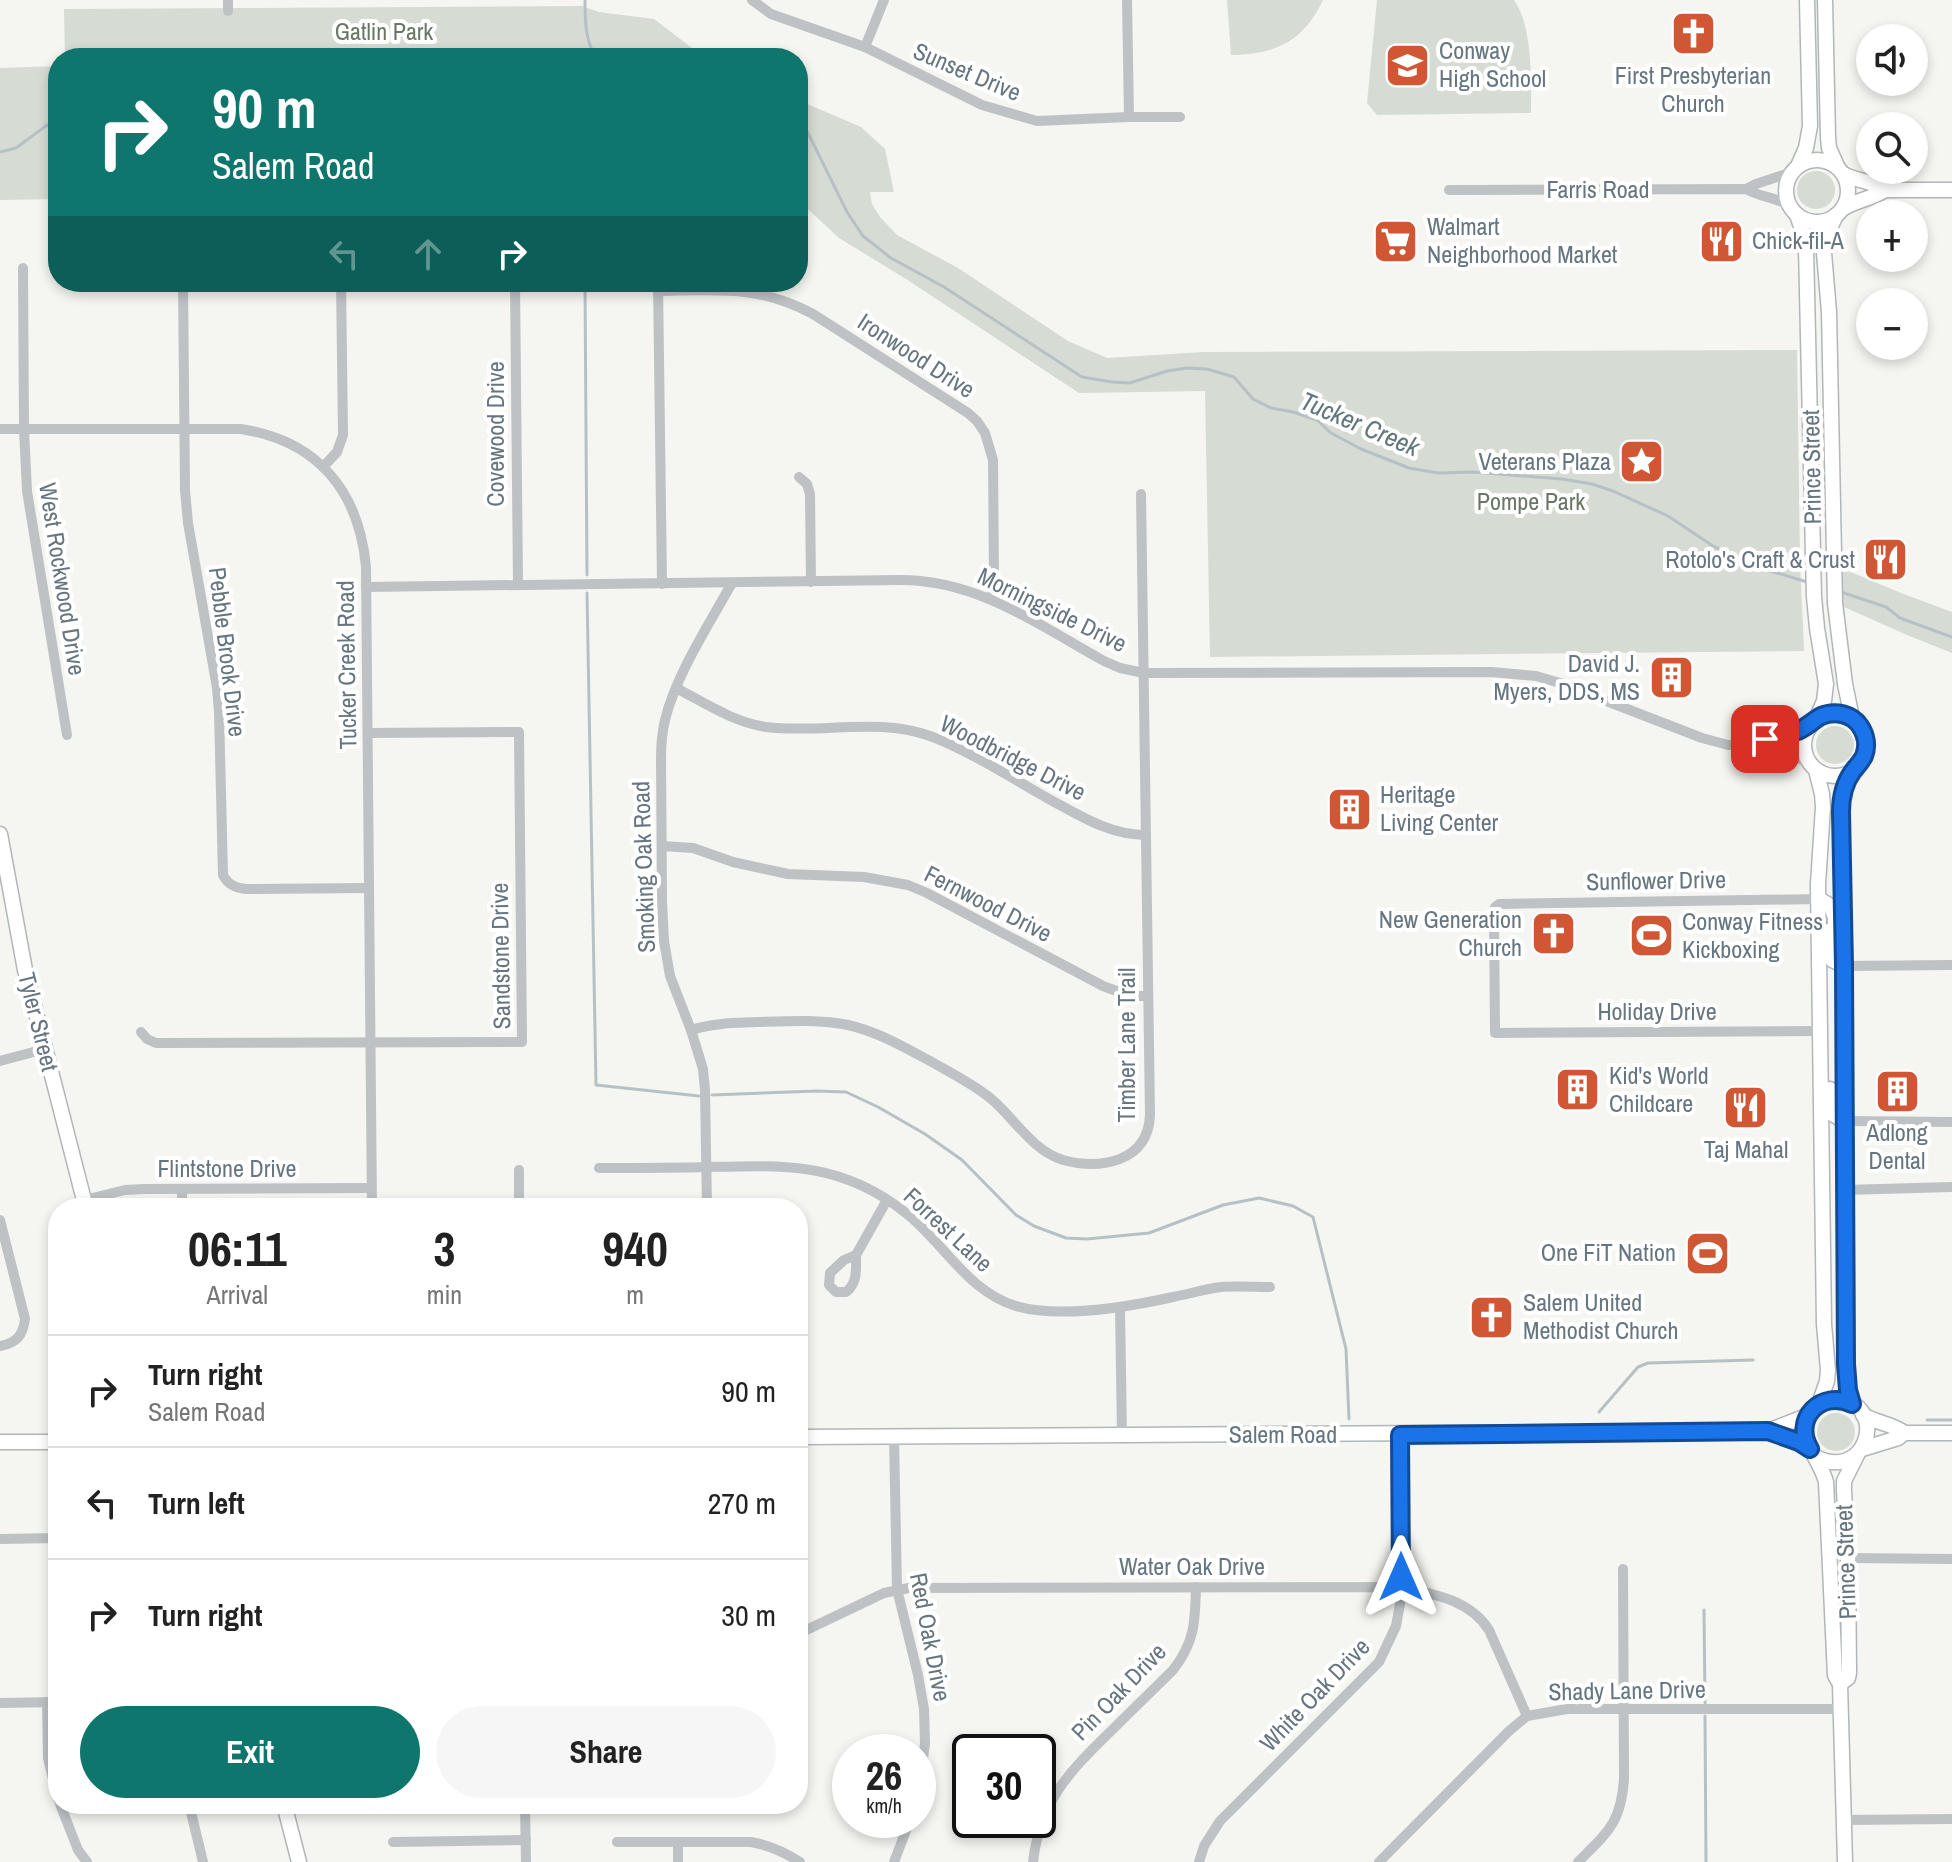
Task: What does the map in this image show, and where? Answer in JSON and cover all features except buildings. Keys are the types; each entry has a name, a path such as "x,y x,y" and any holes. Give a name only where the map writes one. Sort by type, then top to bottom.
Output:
{"main road":[{"path":"1807,0 1810,126 1806,148 1786,187 1786,197 1793,210 1805,220 1817,222 1829,220 1851,203 1885,190 1952,190"},
{"path":"1817,0 1818,21 1826,32"},
{"path":"1825,0 1829,148 1847,182 1848,193 1839,212"},
{"path":"1795,169 1804,162 1829,162 1861,182 1881,186 1885,190"},
{"name":"Prince Street","path":"1793,210 1806,248 1814,597 1826,684 1824,701 1814,722"},
{"name":"Prince Street","path":"1839,212 1826,237 1824,253 1829,312 1835,603 1852,718"},
{"path":"1852,1404 1846,1375 1841,804 1846,784 1861,761 1866,745 1862,729 1852,718 1834,713 1814,722 1806,734 1804,745 1822,794 1823,807 1819,907 1820,1038 1824,1324 1828,1370 1827,1381 1804,1432 1813,1453 1835,1463 1847,1461 1904,1433 1952,1433"},
{"path":"1813,766 1827,775 1839,776 1855,769"},
{"name":"Tyler Street","path":"0,834 22,957 83,1198"},
{"path":"1819,907 1831,906 1835,918 1835,940 1844,949"},
{"path":"1819,907 1828,925 1832,960 1844,966"},
{"path":"1820,1038 1834,1052 1835,1093 1844,1102"},
{"path":"1820,1038 1828,1061 1831,1110 1835,1117 1844,1121"},
{"path":"1823,1241 1832,1249 1836,1260 1838,1299 1845,1308"},
{"path":"1814,1409 1835,1399 1852,1404 1863,1415 1897,1427 1904,1433"},
{"name":"Salem Road","path":"1768,1431 1814,1409"},
{"path":"1860,1452 1867,1432 1863,1415"},
{"name":"Salem Road","path":"808,1437 1768,1431 1799,1442 1813,1453"},
{"path":"0,1442 48,1442"},
{"name":"Prince Street","path":"1845,1862 1841,1709 1848,1558 1844,1481 1860,1452"},
{"name":"Prince Street","path":"1813,1453 1824,1471 1826,1482 1832,1611 1838,1621 1844,1679"},
{"path":"287,1814 299,1862"}],"street":[{"name":"Sunset Drive","path":"752,0 771,14 865,47 982,105 1037,121 1180,117"},
{"path":"865,47 884,0"},
{"path":"1127,0 1129,117"},
{"name":"Farris Road","path":"1449,190 1746,189 1795,169"},
{"name":"Farris Road","path":"1746,189 1776,198 1793,210"},
{"name":"West Rockwood Drive","path":"23,268 24,429 28,504 67,735"},
{"name":"Pebble Brook Drive","path":"183,292 186,506 217,688 223,875 226,882 246,889 369,888"},
{"path":"323,467 337,452 343,435 341,292"},
{"name":"Covewood Drive","path":"515,292 518,585"},
{"path":"658,292 662,584"},
{"name":"Ironwood Drive","path":"747,292 778,298 813,314 977,421 985,433 993,460 994,576 991,599"},
{"name":"Tucker Creek Road","path":"0,429 257,431 276,437 309,455 342,490 360,528 366,587 372,1198"},
{"path":"799,477 807,484 810,494 811,582"},
{"name":"Timber Lane Trail","path":"691,1030 709,1024 800,1022 848,1025 879,1035 978,1089 1053,1156 1081,1163 1114,1161 1130,1155 1141,1145 1148,1131 1150,1115 1141,494"},
{"name":"Morningside Drive","path":"366,587 932,581 991,599 1120,668 1144,673 1477,672 1532,676 1572,687 1702,738 1728,745 1756,745 1813,766"},
{"name":"Smoking Oak Road","path":"707,1198 703,1069 670,976 662,923 662,739 676,688 732,583"},
{"name":"Woodbridge Drive","path":"676,688 726,715 764,727 868,726 917,732 960,750 1109,829 1123,834 1146,835"},
{"name":"Morningside Drive","path":"1756,745 1765,739 1796,732 1814,722"},
{"name":"Sandstone Drive","path":"141,1032 156,1043 522,1042 519,732 368,733"},
{"name":"Fernwood Drive","path":"662,846 693,848 733,862 788,874 864,877 908,885 1103,986 1130,996 1148,996"},
{"name":"Sunflower Drive","path":"1495,1033 1495,907 1499,904 1819,907"},
{"path":"1844,966 1952,965"},
{"name":"Holiday Drive","path":"1495,1033 1820,1038"},
{"path":"0,1061 45,1049"},
{"path":"1844,1121 1952,1122"},
{"name":"Forrest Lane","path":"599,1168 781,1166 812,1169 861,1185 887,1200 915,1220 973,1281 1002,1301 1042,1311 1120,1307 1220,1288 1270,1287"},
{"path":"519,1170 519,1198"},
{"path":"1844,1190 1952,1187"},
{"name":"Flintstone Drive","path":"102,1198 125,1190 371,1188"},
{"path":"182,1189 182,1198"},
{"path":"856,1255 887,1200"},
{"path":"0,1220 25,1319 21,1335 10,1344 0,1346"},
{"path":"1120,1307 1122,1436"},
{"name":"White Oak Drive","path":"1199,1862 1208,1838 1220,1821 1379,1662 1389,1644 1396,1626 1401,1587 1400,1435"},
{"name":"Red Oak Drive","path":"894,1437 897,1589 918,1675 925,1734"},
{"path":"0,1539 48,1538"},
{"path":"1848,1558 1952,1559"},
{"path":"1578,1862 1609,1831 1622,1801 1623,1569"},
{"name":"Pin Oak Drive","path":"1033,1862 1044,1818 1064,1781 1078,1763 1182,1659 1190,1645 1194,1626 1196,1587"},
{"name":"Water Oak Drive","path":"808,1629 897,1589 1401,1587 1461,1604 1482,1619 1527,1716"},
{"path":"0,1703 48,1702"},
{"name":"Shady Lane Drive","path":"1379,1862 1527,1716 1567,1709 1841,1709"},
{"path":"64,1814 78,1850 87,1862"},
{"path":"191,1814 203,1862"},
{"path":"525,1814 526,1862"},
{"path":"1844,1820 1952,1819"},
{"path":"894,1862 903,1838"},
{"path":"393,1842 526,1840"},
{"path":"617,1842 751,1842 766,1845 800,1862"},
{"path":"678,1842 678,1862"}],"green space":[{"path":"1227,0 1323,0 1307,26 1286,43 1262,52 1231,55"},
{"path":"1377,0 1514,0 1528,39 1531,113 1377,115 1367,103"},
{"name":"Gatlin Park","path":"582,6 599,12 654,19 692,48 65,48 64,9"},
{"path":"48,66 48,199 0,200 0,68"},
{"name":"Pompe Park","path":"808,104 861,127 885,149 894,192 870,192 872,204 880,217 897,235 958,268 1068,341 1107,358 1204,352 1797,350 1804,651 1210,657 1205,391 1079,393 839,238 808,209"},
{"path":"1816,171 1829,177 1835,190 1829,203 1816,209 1803,203 1797,190 1803,177"},
{"path":"1834,565 1952,612 1952,653 1835,603"},
{"path":"1835,726 1848,732 1854,745 1848,758 1835,764 1822,758 1816,745 1822,732"},
{"path":"1836,1413 1849,1419 1855,1432 1849,1445 1836,1451 1823,1445 1817,1432 1823,1419"}],"waterway":[{"path":"585,0 591,48"},
{"name":"Tucker Creek","path":"0,152 16,148 48,124"},
{"name":"Tucker Creek","path":"808,133 847,212 863,236 891,258 944,287 1082,377 1130,383 1167,371 1207,369 1234,377 1253,399 1271,408 1317,420 1331,433 1361,449 1409,468 1438,473 1473,472 1592,484 1668,516 1713,546 1754,566 1807,582"},
{"path":"585,292 587,575"},
{"name":"Tucker Creek","path":"1841,592 1886,607 1900,618 1952,637"},
{"path":"587,593 596,1085 699,1096"},
{"path":"712,1095 846,1092 925,1134 962,1160 1016,1215 1034,1226 1066,1238 1149,1233 1223,1205 1259,1198 1293,1206 1313,1217 1346,1349 1349,1419"},
{"path":"1599,1412 1638,1367 1648,1363 1753,1360"},
{"path":"1927,1420 1952,1420"},
{"path":"1704,1610 1705,1703"},
{"path":"1705,1716 1706,1862"}],"place":[{"name":"First Presbyterian Church","path":"1693,34"},
{"name":"Conway High School","path":"1408,65"},
{"name":"Walmart Neighborhood Market","path":"1396,241"},
{"name":"Chick-fil-A","path":"1721,241"},
{"name":"Veterans Plaza","path":"1642,462"},
{"name":"Rotolo's Craft & Crust","path":"1886,560"},
{"name":"David J. Myers, DDS, MS","path":"1671,678"},
{"name":"Heritage Living Center","path":"1349,809"},
{"name":"New Generation Church","path":"1553,934"},
{"name":"Conway Fitness Kickboxing","path":"1651,936"},
{"name":"Kid's World Childcare","path":"1578,1090"},
{"name":"Adlong Dental","path":"1897,1091"},
{"name":"Taj Mahal","path":"1746,1108"},
{"name":"One FiT Nation","path":"1707,1253"},
{"name":"Salem United Methodist Church","path":"1492,1317"}],"route":[{"path":"1401,1577 1400,1435 1768,1431 1810,1449 1805,1438 1805,1426 1815,1407 1835,1399 1852,1404 1846,1375 1841,812 1842,794 1849,777 1864,756 1866,740 1856,721 1834,713 1822,716 1796,732 1765,739"}]}
